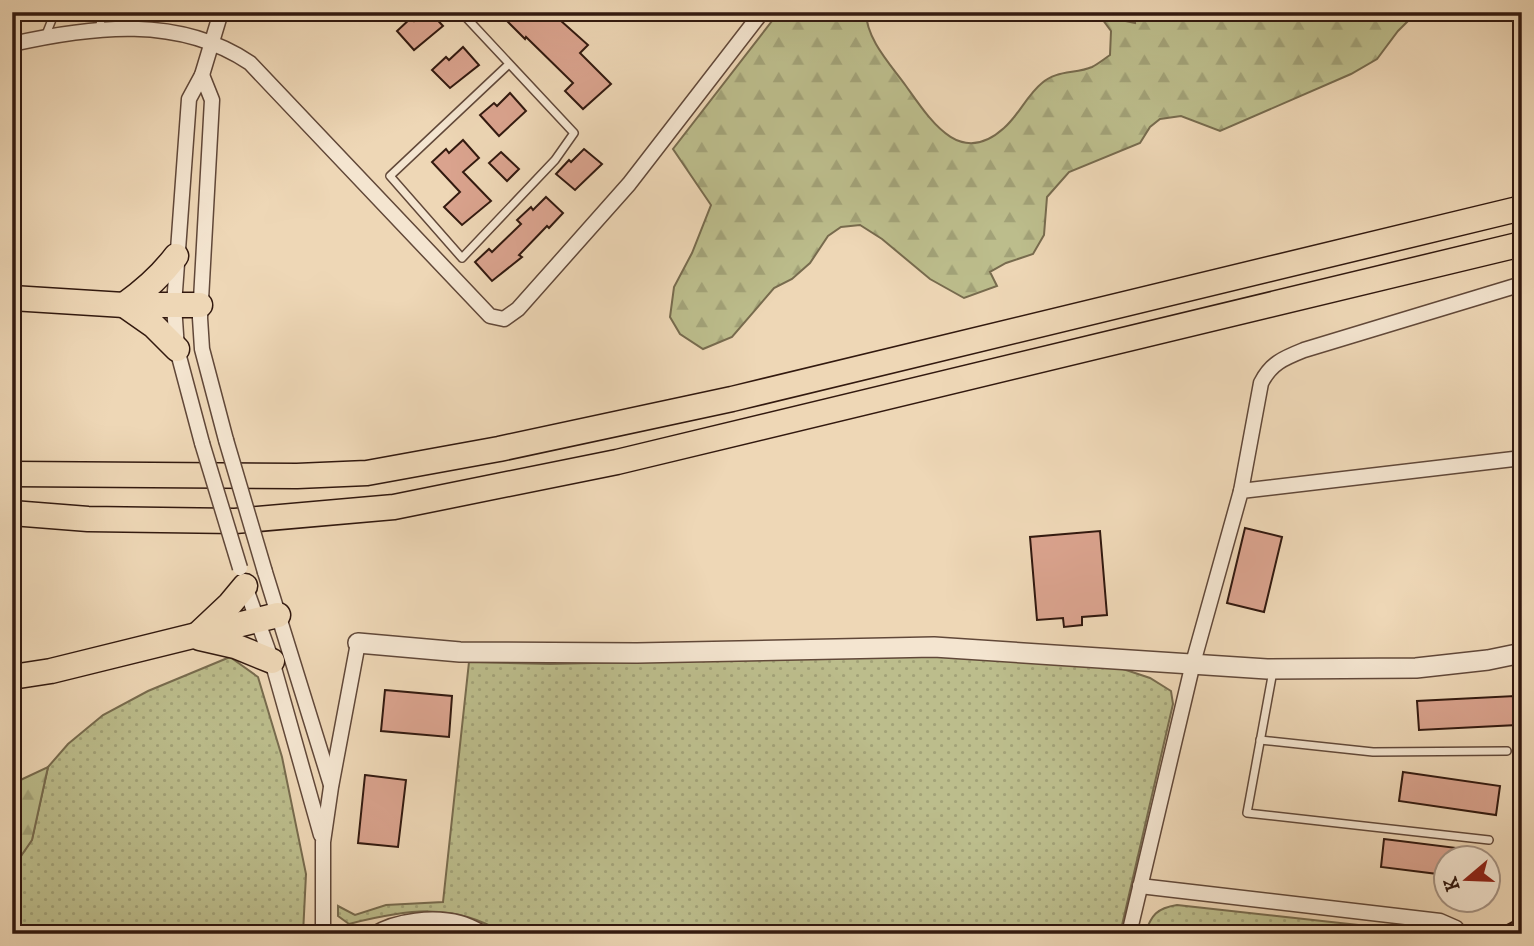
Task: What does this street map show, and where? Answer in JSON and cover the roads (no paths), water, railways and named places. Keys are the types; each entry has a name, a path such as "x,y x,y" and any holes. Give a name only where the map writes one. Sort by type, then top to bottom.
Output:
{"highway":[{"path":"14,474 297,476 367,473 473,454 745,396 1522,208"},
{"path":"12,513 88,519 235,522 394,507 617,463 1522,244"},
{"path":"124,305 163,274 176,256"},
{"path":"12,298 124,305 200,304"},
{"path":"124,305 154,326 177,349"},
{"path":"196,637 230,604 242,577"},
{"path":"12,677 51,671 267,619"},
{"path":"196,637 235,646 272,661"}],"street":[{"path":"221,12 202,75 189,99 176,256 174,304 177,349 242,577 267,619 331,786"},
{"path":"12,44 99,29 155,28 229,48 250,62 490,316 504,319 518,309 629,184 762,12"},
{"path":"202,75 212,100 200,304 202,349 265,572 272,661 323,842"},
{"path":"1129,934 1193,663 1241,491 1261,383 1267,370 1278,361 1304,350 1522,284"},
{"path":"1241,491 1522,458"},
{"path":"323,934 323,842 358,643 487,652 637,653 934,647 1273,669 1416,668 1488,660 1522,653"},
{"path":"1140,886 1440,921 1456,928 1460,934"},
{"path":"374,934 382,929 420,920 459,923 485,934"}],"lane":[{"path":"45,37 55,12"},
{"path":"99,29 103,12"},
{"path":"461,12 574,133 555,160 462,258 390,176 509,64"},
{"path":"1273,669 1247,813 1489,840"},
{"path":"1260,740 1373,752 1507,751"}]}
